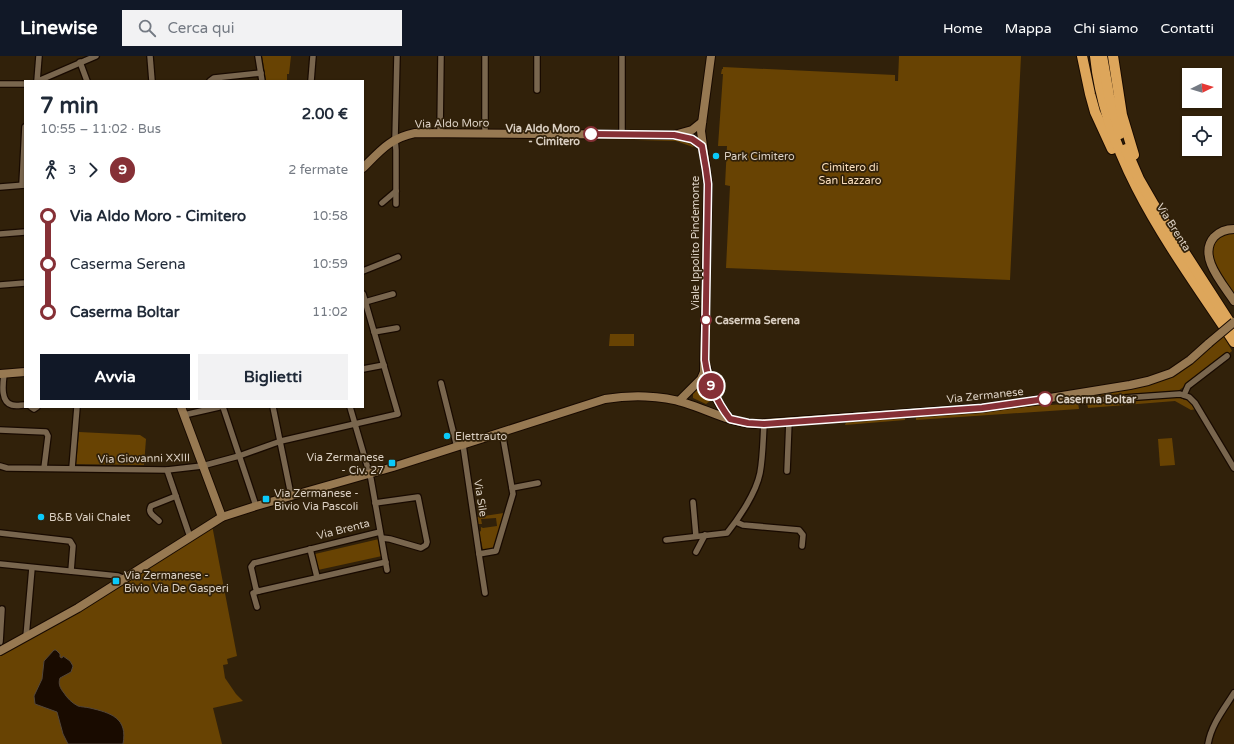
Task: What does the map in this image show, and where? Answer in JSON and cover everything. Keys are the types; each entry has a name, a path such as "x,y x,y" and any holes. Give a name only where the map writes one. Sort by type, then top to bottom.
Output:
{"highway":[{"path":"1082,56 1090,94 1096,112 1116,158 1130,184 1146,199"},
{"path":"1095,56 1099,84 1111,117"},
{"path":"1102,56 1111,117"},
{"path":"1113,56 1122,115 1146,199"},
{"name":"Via Brenta","path":"1111,117 1123,161 1234,342"},
{"name":"Via Brenta","path":"1146,199 1234,329"}],"street":[{"path":"38,80 39,56"},
{"path":"40,80 96,56"},
{"path":"150,56 152,80"},
{"path":"258,56 262,80"},
{"path":"311,80 313,56"},
{"path":"396,204 395,139 397,56"},
{"path":"440,132 441,56"},
{"path":"485,56 485,133"},
{"path":"537,56 537,90"},
{"path":"622,56 622,134"},
{"name":"Viale Ippolito Pindemonte","path":"679,401 702,377 705,360 708,184 701,134 711,56"},
{"path":"80,62 87,80"},
{"path":"211,80 214,78 229,79 261,73"},
{"path":"0,84 24,84"},
{"path":"674,135 692,130 698,127 702,122"},
{"path":"0,187 23,185 24,127"},
{"path":"692,130 698,130 701,134 696,139 692,139"},
{"name":"Via Aldo Moro","path":"364,167 395,139 415,133 674,135"},
{"path":"674,135 692,139 702,146"},
{"path":"382,203 396,191"},
{"path":"1234,229 1224,231 1216,235 1209,244 1208,254 1210,263 1234,301"},
{"path":"0,234 24,232"},
{"path":"364,270 398,258"},
{"path":"0,285 24,283"},
{"path":"365,302 393,294"},
{"path":"364,298 366,315 374,332 384,364 364,369"},
{"name":"Via Zermanese","path":"0,651 78,608 222,517 291,495 369,474 460,446 605,399 637,397 679,401 730,419 748,423 764,424 982,408 1081,396 1141,383 1163,376 1183,365 1210,344 1234,322"},
{"path":"374,332 397,328"},
{"path":"1184,395 1188,386 1227,356"},
{"name":"Viale Ippolito Pindemonte","path":"705,360 708,378 722,407 730,419"},
{"name":"Via Giovanni XXIII","path":"0,466 7,468 167,470 202,466 239,456 281,441 398,414 384,364"},
{"path":"24,372 2,374 4,396 7,403 12,405 24,405"},
{"name":"Via Sile","path":"440,383 460,446 485,593"},
{"path":"706,410 714,403 714,392"},
{"path":"1081,396 1180,394 1189,397 1195,403 1234,468"},
{"path":"72,468 77,408"},
{"path":"210,408 183,411 222,517"},
{"path":"223,408 256,506"},
{"path":"273,408 291,495"},
{"path":"350,408 369,474 387,570"},
{"path":"787,471 789,421"},
{"path":"666,540 726,533 736,522 753,492 760,474 764,424"},
{"path":"0,430 47,432 48,436 44,468"},
{"name":"Via Sile","path":"479,554 496,552 513,494 502,432"},
{"path":"167,470 190,537"},
{"path":"512,488 538,483"},
{"path":"159,521 150,514 149,510 151,506 176,496"},
{"path":"375,503 418,497 427,542 426,545 421,548 381,535"},
{"path":"693,502 696,536"},
{"path":"736,522 743,525 798,530 803,535 802,546"},
{"path":"0,533 70,541 73,546 71,571"},
{"name":"Via Brenta","path":"259,591 256,589 251,567 254,562 381,535"},
{"path":"696,552 705,535"},
{"name":"Via Brenta","path":"310,549 317,578"},
{"path":"256,607 253,592 386,562"},
{"path":"0,564 118,576 125,579"},
{"path":"26,637 32,568"},
{"path":"0,642 2,609"},
{"path":"1208,744 1210,732 1234,693"}],"shaded area":[{"path":"54,650 60,654 60,657 62,658 63,656 70,661 73,666 71,672 60,678 60,686 65,695 78,706 105,712 116,718 123,728 123,744 68,744 63,734 57,712 35,704 34,696 42,679 44,661"},
{"path":"1234,697 1234,744 1212,744 1216,729"}],"green space":[{"path":"262,56 291,56 287,80 266,80"},
{"name":"Cimitero di San Lazzaro","path":"899,56 1021,56 1010,280 726,268 730,186 725,185 727,146 718,146 723,74 721,74 723,67 895,75 895,81 898,81"},
{"path":"596,137 675,137 696,143 693,147 676,141 596,139"},
{"path":"1234,232 1234,295 1217,268 1213,259 1212,250 1214,242 1221,236"},
{"path":"610,334 634,334 634,346 609,346"},
{"path":"1224,336 1232,351 1178,391 1086,397 1176,374 1190,365"},
{"path":"704,383 710,399 710,401 706,404 693,398 693,393"},
{"path":"1180,397 1188,400 1196,409 1191,410 1175,401 1088,408 1087,403"},
{"path":"1078,403 1079,409 916,420 916,415"},
{"path":"905,416 905,420 845,425 847,420"},
{"path":"79,432 140,435 146,439 144,465 76,464"},
{"path":"1172,438 1175,465 1160,466 1158,439"},
{"path":"504,513 495,547 493,549 483,550 479,532 481,531 481,527 497,526 496,518 481,519 482,524 478,524 477,517"},
{"path":"212,525 237,656 227,659 228,664 223,665 225,678 243,701 213,708 222,744 0,744 0,655 94,603"},
{"path":"379,539 382,556 318,570 315,554"}],"bus line":[{"name":"9","path":"591,134 674,135 692,139 702,146 708,184 705,360 707,375 712,389 730,419 744,423 764,424 982,408 1045,399"}],"place":[{"name":"Via Aldo Moro - Cimitero","path":"591,134"},
{"name":"Park Cimitero","path":"716,156"},
{"name":"Caserma Serena","path":"706,320"},
{"name":"Caserma Boltar","path":"1045,399"},
{"name":"Elettrauto","path":"447,436"},
{"name":"Via Zermanese - Civ. 27","path":"392,463"},
{"name":"Via Zermanese - Bivio Via Pascoli","path":"266,499"},
{"name":"B&B Vali Chalet","path":"41,517"},
{"name":"Via Zermanese - Bivio Via De Gasperi","path":"116,581"}]}
